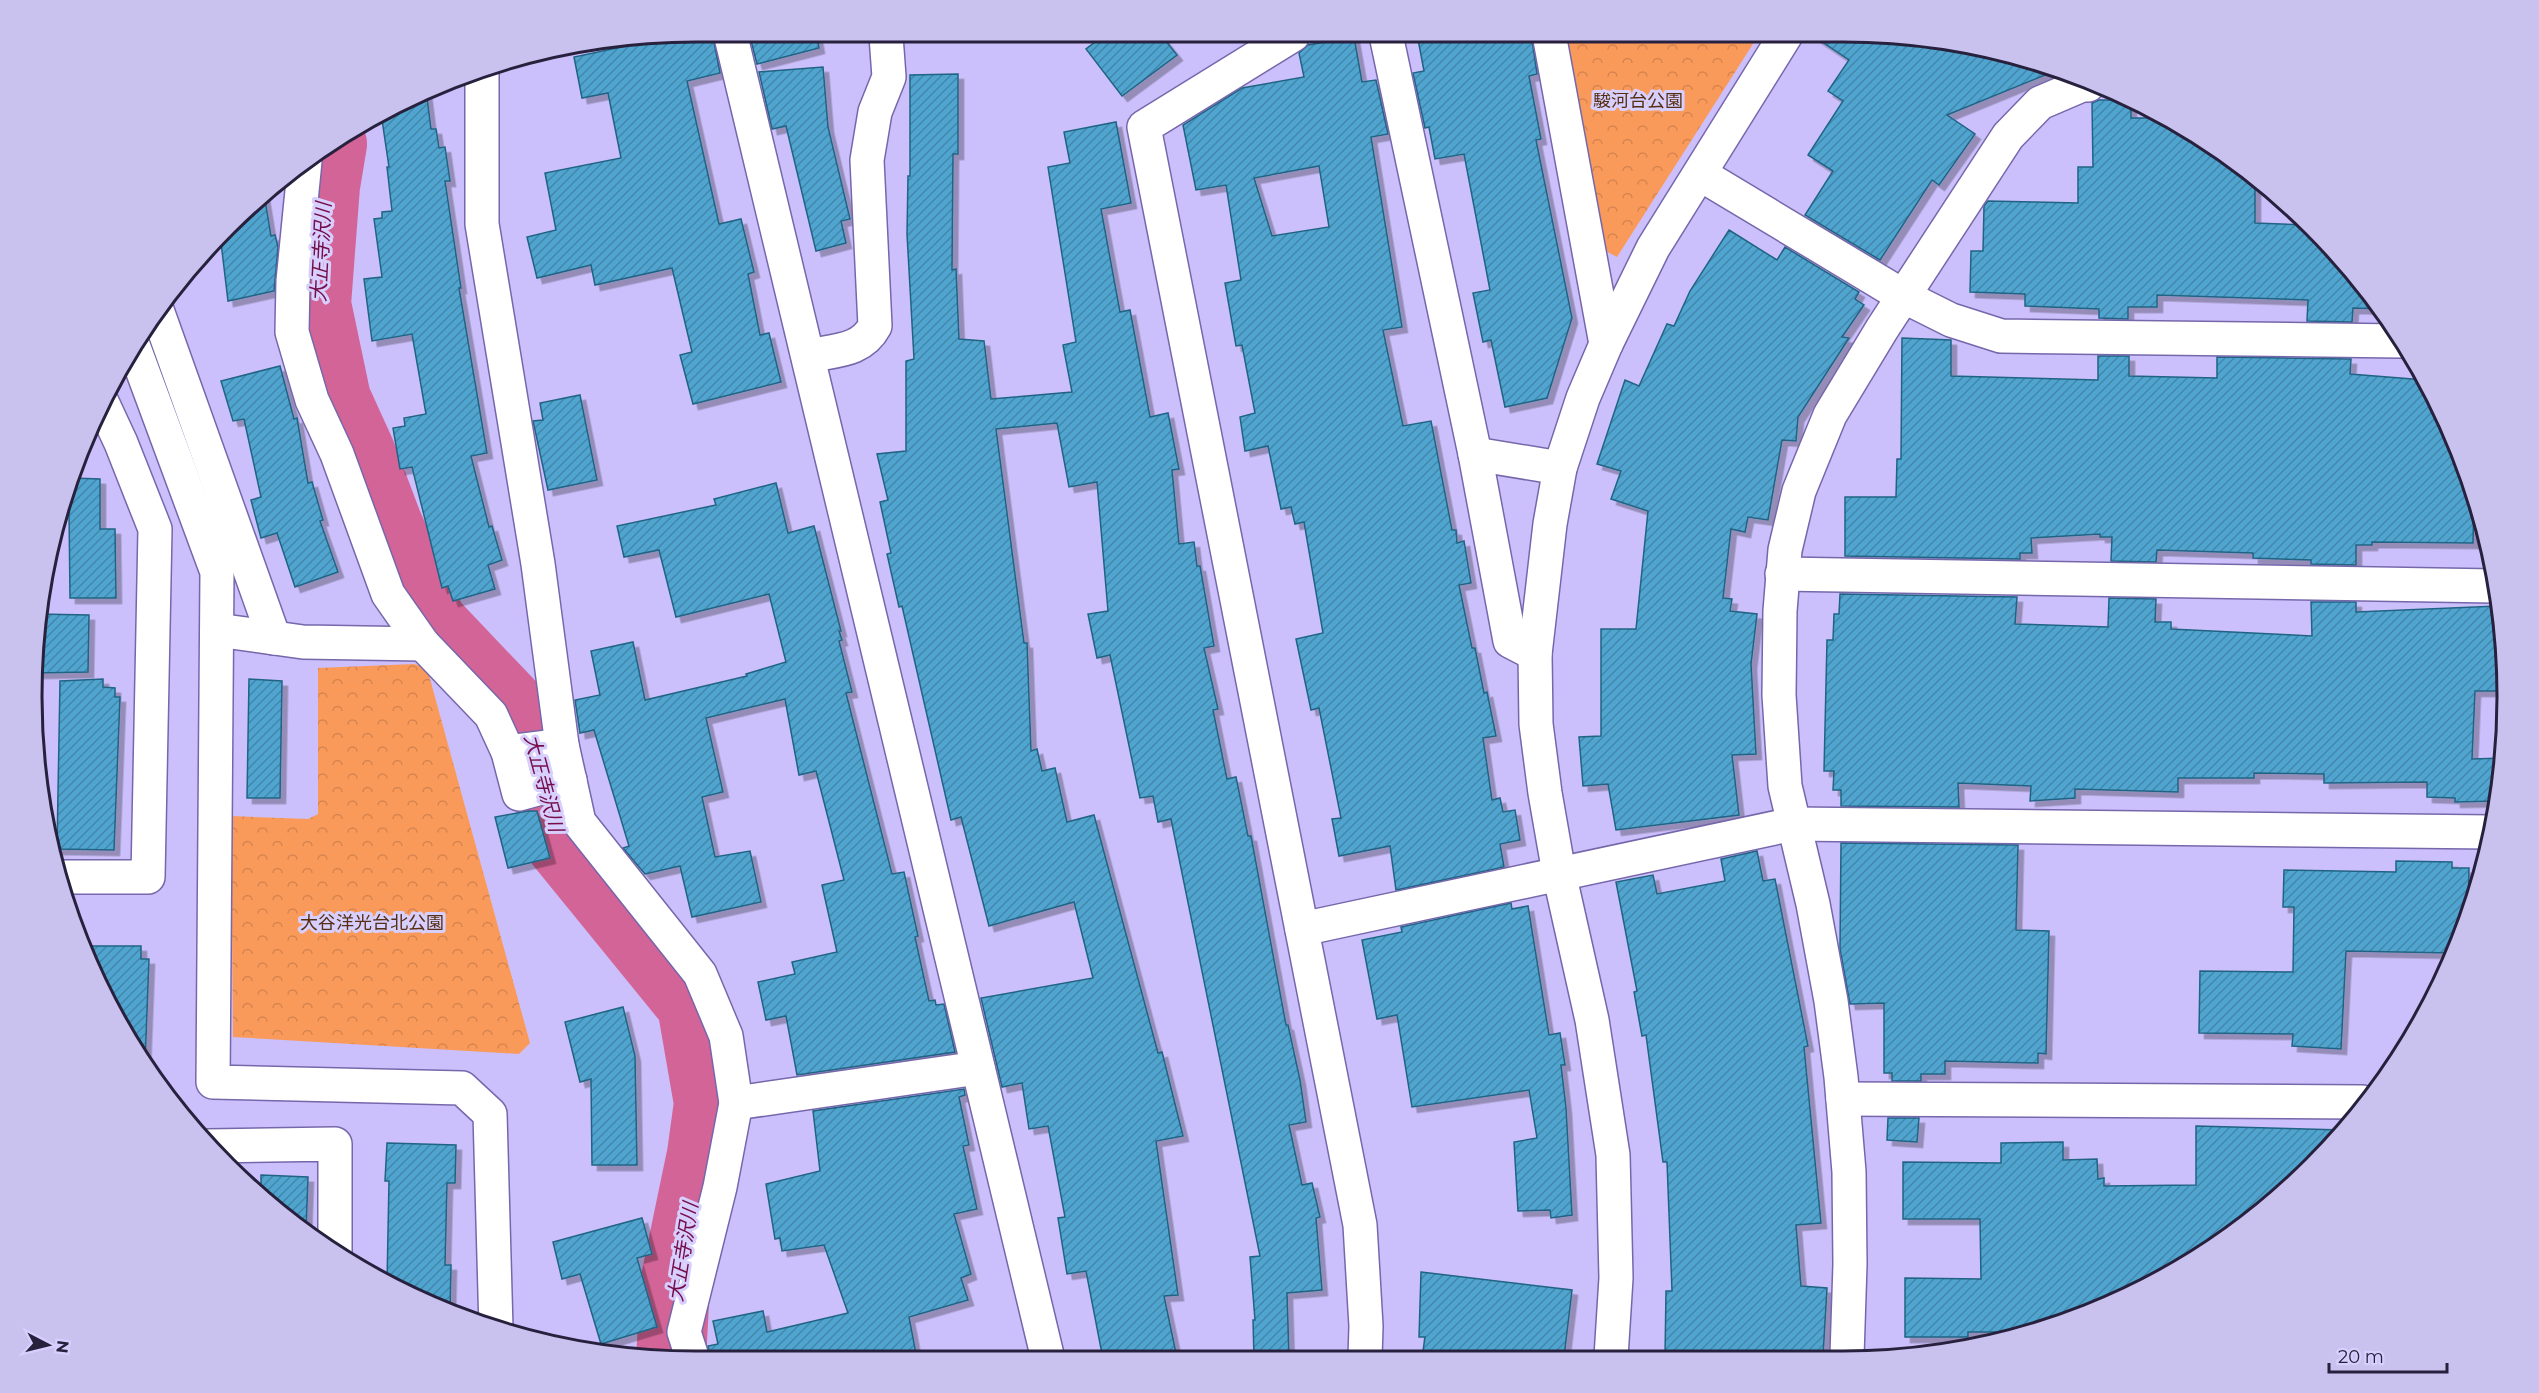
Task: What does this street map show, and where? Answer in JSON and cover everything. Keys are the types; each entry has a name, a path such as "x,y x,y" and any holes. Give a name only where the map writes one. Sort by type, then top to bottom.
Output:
{"street":[{"path":"732,42 1046,1351"},
{"path":"808,356 855,347 869,338 875,326 867,160 875,112 890,77 887,42"},
{"path":"1282,42 1144,127 1360,1225 1366,1326 1365,1351"},
{"path":"1387,42 1475,454 1510,641 1535,654"},
{"path":"1550,42 1606,344"},
{"path":"1611,1351 1616,1278 1613,1155 1592,1020 1559,873 1536,724 1535,654 1550,524 1560,468 1583,398 1633,284 1781,42"},
{"path":"482,78 482,224 538,564 537,748 519,794 556,784"},
{"path":"1847,1351 1850,1264 1849,1172 1843,1099 1831,1001 1813,904 1785,786 1779,695 1782,574 1785,550 1798,491 1830,414 1903,296 2008,136 2040,103 2078,87"},
{"path":"304,173 293,281 292,332 312,400 337,454 388,594 423,644 491,715 537,748 579,822 700,974 726,1036 736,1103 720,1187 684,1332 690,1351"},
{"path":"1700,174 1903,296 1951,320 2001,336 2392,341"},
{"path":"161,320 274,638"},
{"path":"137,357 218,572 213,1082 462,1088 490,1114 496,1319"},
{"path":"67,877 148,877 154,529 107,411"},
{"path":"1475,454 1560,468"},
{"path":"1782,574 2487,586"},
{"path":"217,630 303,642 423,644"},
{"path":"1302,929 1793,824 2483,831"},
{"path":"736,1103 978,1068"},
{"path":"1843,1099 2356,1102"},
{"path":"221,1146 335,1144 335,1242"}],"green space":[{"name":"駿河台公園","path":"1561,42 1754,42 1617,257 1598,247"},
{"name":"大谷洋光台北公園","path":"414,664 427,668 530,1043 519,1054 233,1037 231,816 308,819 318,814 318,668"}],"building":[{"path":"714,42 720,73 687,81 719,224 741,219 754,272 748,274 760,335 769,333 781,382 693,404 680,355 692,352 672,268 595,285 591,265 537,278 527,237 556,230 545,173 621,158 608,93 582,98 574,57 654,43"},
{"path":"751,42 818,42 819,48 757,64"},
{"path":"1095,42 1167,42 1177,55 1122,96 1086,49"},
{"path":"1325,42 1355,42 1362,82 1376,80 1388,134 1371,137 1402,327 1383,330 1403,426 1431,421 1452,530 1456,530 1457,543 1464,541 1471,583 1459,585 1472,648 1475,648 1484,693 1487,692 1496,736 1483,738 1492,800 1500,798 1503,812 1515,810 1520,840 1500,844 1504,867 1396,890 1390,846 1339,856 1332,819 1341,818 1319,708 1311,710 1296,639 1323,633 1304,522 1295,524 1291,507 1281,509 1268,446 1245,451 1240,417 1255,413 1242,345 1236,346 1225,283 1241,280 1226,185 1196,190 1183,125 1242,88 1304,77 1299,53 1308,45","holes":["1319,166 1329,227 1272,236 1254,178"]},
{"path":"1419,42 1532,42 1537,74 1529,76 1541,139 1536,140 1572,318 1547,398 1505,407 1491,340 1483,342 1473,293 1490,290 1464,154 1435,159 1429,127 1425,128 1413,73 1424,71"},
{"path":"1822,42 1885,43 1928,48 2012,64 2046,75 1947,115 1975,134 1939,185 1932,180 1880,260 1805,215 1833,171 1808,155 1843,101 1828,91 1849,60"},
{"path":"823,67 828,127 850,219 841,221 846,243 816,251 786,126 772,129 759,72"},
{"path":"958,74 958,154 953,154 952,270 956,269 959,339 984,341 991,399 1072,392 1063,345 1076,342 1048,167 1070,163 1064,132 1116,122 1131,203 1101,209 1120,312 1130,310 1150,417 1168,413 1179,469 1172,470 1179,544 1194,542 1197,566 1200,566 1214,646 1204,648 1218,709 1213,710 1227,779 1236,777 1248,836 1251,836 1286,1025 1288,1025 1300,1080 1306,1122 1289,1125 1302,1185 1312,1183 1320,1217 1316,1218 1322,1290 1287,1293 1289,1351 1254,1351 1253,1320 1255,1320 1250,1257 1260,1256 1171,819 1158,822 1153,796 1140,798 1110,655 1097,658 1088,614 1108,611 1097,482 1069,487 1057,423 996,429 1024,643 1027,643 1031,751 1037,749 1042,771 1055,768 1067,822 1094,815 1158,1053 1162,1052 1183,1136 1156,1141 1178,1295 1164,1296 1176,1351 1101,1351 1086,1271 1067,1274 1058,1218 1065,1217 1048,1126 1029,1129 1022,1083 1002,1087 981,998 1093,978 1074,902 989,926 961,817 951,820 902,606 899,607 887,554 891,553 880,502 888,500 877,454 906,451 906,361 914,359 907,234 908,176 910,176 910,75"},
{"path":"427,100 431,129 436,129 439,148 445,147 450,181 445,181 461,288 459,288 487,453 471,456 489,527 492,526 502,560 488,565 495,589 453,601 448,586 442,588 412,467 400,469 393,428 405,426 404,418 426,414 412,334 372,341 364,279 382,277 374,219 382,218 382,212 392,211 387,167 389,167 382,123"},
{"path":"2099,100 2111,100 2131,109 2131,118 2148,118 2206,152 2241,177 2255,188 2255,223 2295,225 2335,265 2370,309 2353,308 2352,322 2307,321 2308,300 2157,295 2157,307 2128,307 2128,319 2099,318 2099,309 2025,306 2025,294 1970,292 1971,251 1983,251 1984,206 1988,201 2078,203 2078,167 2093,167 2092,103"},
{"path":"266,204 271,236 275,235 278,247 274,291 228,301 222,247"},
{"path":"1729,230 1777,260 1785,247 1859,292 1855,299 1864,305 1842,337 1849,338 1798,417 1796,441 1782,440 1768,520 1748,517 1745,532 1731,529 1723,598 1732,599 1730,611 1757,614 1751,664 1756,754 1732,755 1739,815 1616,830 1608,784 1583,786 1579,737 1601,736 1601,629 1636,629 1648,511 1611,499 1621,471 1597,464 1625,380 1639,386 1667,324 1674,326 1690,291"},
{"path":"1902,338 1951,340 1951,376 2098,380 2098,356 2129,356 2129,376 2217,378 2217,357 2351,359 2350,374 2415,379 2430,407 2462,486 2473,522 2473,543 2372,542 2372,545 2356,545 2356,565 2311,564 2311,560 2253,558 2253,553 2157,550 2156,562 2111,561 2112,537 2100,537 2100,534 2031,538 2032,553 2020,553 2020,559 1845,556 1845,497 1896,497 1897,459 1901,459"},
{"path":"280,366 294,419 297,418 308,483 312,482 323,520 320,521 338,572 295,587 277,533 261,538 251,500 261,497 244,419 233,421 221,381"},
{"path":"580,395 597,480 548,490 533,421 543,420 540,403"},
{"path":"80,478 100,479 100,529 115,529 116,598 70,598 69,511"},
{"path":"776,483 788,533 814,526 841,631 839,631 842,640 839,641 852,692 846,693 892,874 904,872 929,1001 935,1000 936,1005 944,1004 955,1052 797,1075 786,1016 766,1020 758,982 795,974 792,962 837,952 822,885 844,880 816,771 799,775 785,699 706,718 723,792 702,797 715,857 750,851 761,902 692,917 680,866 645,874 623,848 629,846 594,730 580,733 575,700 600,695 591,651 633,642 645,700 747,676 746,674 786,662 769,594 676,617 659,550 624,557 617,526 716,505 714,499"},
{"path":"1840,594 2017,597 2015,624 2108,627 2109,598 2156,599 2155,622 2171,622 2171,629 2312,636 2311,602 2356,602 2356,612 2490,606 2496,654 2497,691 2475,691 2472,759 2494,758 2488,801 2455,802 2455,798 2427,797 2427,782 2324,783 2324,774 2254,773 2254,778 2178,778 2178,792 2075,789 2075,798 2030,801 2031,786 1958,783 1959,807 1841,806 1841,790 1833,790 1834,771 1824,771 1827,640 1833,640 1834,614 1839,614"},
{"path":"48,614 89,615 88,672 43,673"},
{"path":"103,679 103,687 115,688 115,697 120,697 114,850 60,849 57,835 60,681"},
{"path":"249,679 282,681 280,798 247,798"},
{"path":"537,811 550,858 508,868 495,817"},
{"path":"1841,843 2018,845 2016,930 2049,931 2046,1054 2038,1053 2038,1063 1945,1061 1945,1074 1921,1074 1921,1081 1892,1081 1892,1073 1884,1073 1884,1003 1850,1004 1840,949"},
{"path":"1757,851 1763,881 1775,879 1808,1046 1804,1047 1821,1223 1796,1225 1801,1286 1827,1288 1823,1351 1665,1351 1666,1291 1672,1291 1667,1162 1663,1162 1646,1035 1642,1036 1634,992 1637,991 1616,882 1653,875 1657,894 1725,881 1721,859"},
{"path":"2396,861 2452,862 2452,868 2469,868 2469,886 2444,953 2346,951 2341,1049 2292,1046 2293,1034 2199,1033 2200,971 2293,972 2294,907 2283,907 2284,870 2396,872"},
{"path":"1511,903 1512,909 1528,906 1549,1035 1560,1033 1565,1065 1561,1065 1566,1108 1572,1215 1551,1218 1550,1210 1518,1211 1514,1142 1537,1138 1529,1090 1412,1107 1397,1015 1377,1019 1362,940 1402,932 1401,927"},
{"path":"92,946 141,946 141,959 149,959 146,1049 109,986"},
{"path":"623,1007 635,1056 637,1165 592,1165 591,1079 580,1082 565,1022"},
{"path":"964,1089 965,1095 959,1097 969,1145 963,1146 977,1209 954,1214 971,1274 961,1278 968,1300 909,1317 915,1351 709,1351 708,1346 718,1344 713,1321 763,1311 767,1332 848,1313 824,1245 782,1251 780,1238 775,1239 766,1184 820,1171 813,1111"},
{"path":"1888,1118 1919,1118 1917,1142 1887,1140"},
{"path":"2196,1126 2333,1130 2274,1189 2241,1216 2206,1241 2132,1284 2053,1316 2012,1329 1998,1332 1968,1332 1968,1337 1905,1337 1905,1278 1981,1279 1980,1219 1903,1219 1903,1162 2001,1163 2001,1143 2063,1142 2063,1160 2097,1159 2098,1179 2104,1178 2104,1186 2196,1185"},
{"path":"387,1143 456,1145 455,1183 447,1183 445,1265 451,1265 450,1303 387,1273 389,1181 385,1181"},
{"path":"261,1175 308,1177 306,1222 298,1216 261,1185"},
{"path":"642,1218 652,1254 637,1258 657,1327 601,1343 580,1274 562,1279 553,1242"},
{"path":"1421,1272 1572,1290 1565,1351 1423,1351 1425,1337 1419,1337"}],"waterway":[{"name":"大正寺沢川","path":"330,154 325,186 316,304 336,399 361,454 387,523 432,623 532,728 560,843 692,1005 709,1103 702,1154 675,1284 672,1350"}]}
